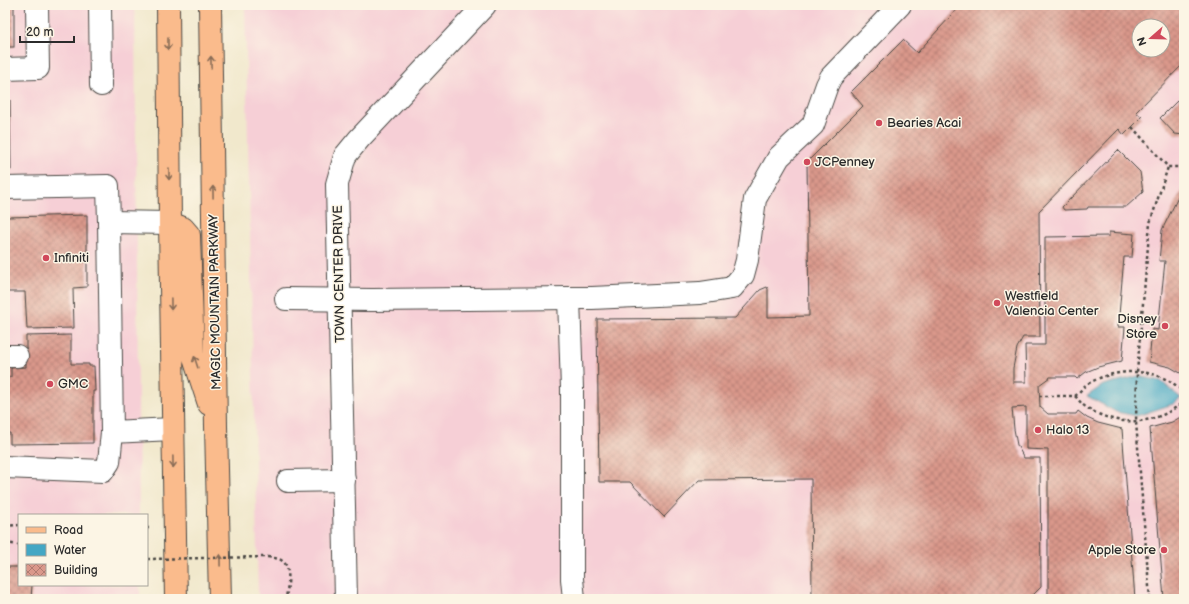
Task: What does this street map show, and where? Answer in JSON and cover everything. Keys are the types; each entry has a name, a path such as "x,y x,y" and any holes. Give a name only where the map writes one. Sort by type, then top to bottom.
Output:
{"main road":[{"path":"168,5 172,429 176,599"},
{"name":"MAGIC MOUNTAIN PARKWAY","path":"210,5 220,599"},
{"path":"170,223 183,228 188,235 193,355 216,426"}],"lane":[{"path":"5,69 38,68 37,5"},
{"path":"100,5 101,85"},
{"name":"TOWN CENTER DRIVE","path":"346,599 337,184 345,156 358,139 485,5"},
{"path":"286,299 592,298 705,292 732,288 743,275 747,260 755,199 779,157 813,125 831,77 900,5"},
{"path":"5,188 108,186 112,432 109,462 103,471 5,467"},
{"path":"109,222 170,223"},
{"path":"569,298 572,381 572,579 574,599"},
{"path":"112,432 172,429"},
{"path":"288,480 344,480"}],"path":[{"path":"1132,127 1168,167 1184,167"},
{"path":"1150,599 1136,422 1136,372 1150,223 1168,167"},
{"path":"1039,396 1075,396 1085,386 1102,378 1117,373 1136,372 1153,374 1166,380 1184,392"},
{"path":"1075,396 1085,407 1102,415 1117,421 1136,422 1153,419 1160,416 1184,401"},
{"path":"5,526 18,525"},
{"path":"5,543 18,545"},
{"path":"148,559 268,557 280,560 286,564 288,571 286,599"}],"shaded area":[{"path":"5,5 135,5 139,514 18,514 18,586 140,586 140,599 5,599"},
{"path":"245,5 1184,5 1184,599 258,599"}],"water":[{"path":"1138,376 1161,381 1181,398 1173,404 1137,416 1116,412 1087,396 1103,385"}],"building":[{"path":"5,5 14,5 14,47 5,47"},
{"name":"Westfield Valencia Center","path":"961,5 1184,5 1184,63 1136,112 1142,117 1124,135 1119,129 1039,211 1040,337 1023,337 1017,348 1013,368 1013,382 1026,382 1025,345 1045,345 1045,237 1109,236 1109,232 1134,234 1132,257 1124,257 1118,327 1125,327 1122,361 1098,367 1086,372 1077,379 1075,377 1050,377 1039,385 1040,407 1048,414 1076,414 1078,411 1087,418 1098,423 1122,429 1135,599 1048,599 1048,450 1026,449 1026,407 1012,408 1017,445 1024,458 1040,458 1041,587 1029,599 812,599 811,479 699,480 664,517 630,482 599,482 597,319 735,318 760,290 767,287 768,317 809,316 807,162 863,106 851,92 903,40 917,53"},
{"path":"1184,94 1184,135 1175,134 1160,118"},
{"path":"10,100 11,170 5,170 5,101"},
{"path":"1118,150 1140,172 1143,192 1126,207 1088,207 1087,209 1064,210 1062,207"},
{"path":"1184,185 1184,375 1170,367 1149,362 1152,329 1158,330 1165,261 1159,261 1162,230"},
{"name":"Infiniti","path":"87,215 87,287 73,288 74,328 27,329 25,292 5,292 5,228 7,228 7,217"},
{"name":"GMC","path":"71,335 71,364 89,364 89,366 94,366 95,391 93,391 93,443 10,444 10,433 5,433 5,377 11,377 11,368 26,367 26,336"},
{"path":"1184,415 1184,599 1164,599 1150,428 1172,422"},
{"path":"5,567 18,567 18,586 32,586 31,599 5,599"}],"place":[{"name":"Bearies Acai","path":"879,123"},
{"name":"JCPenney","path":"807,162"},
{"name":"Infiniti","path":"46,258"},
{"name":"Westfield Valencia Center","path":"997,303"},
{"name":"Disney Store","path":"1165,326"},
{"name":"GMC","path":"50,384"},
{"name":"Halo 13","path":"1038,430"},
{"name":"Apple Store","path":"1164,550"}]}
